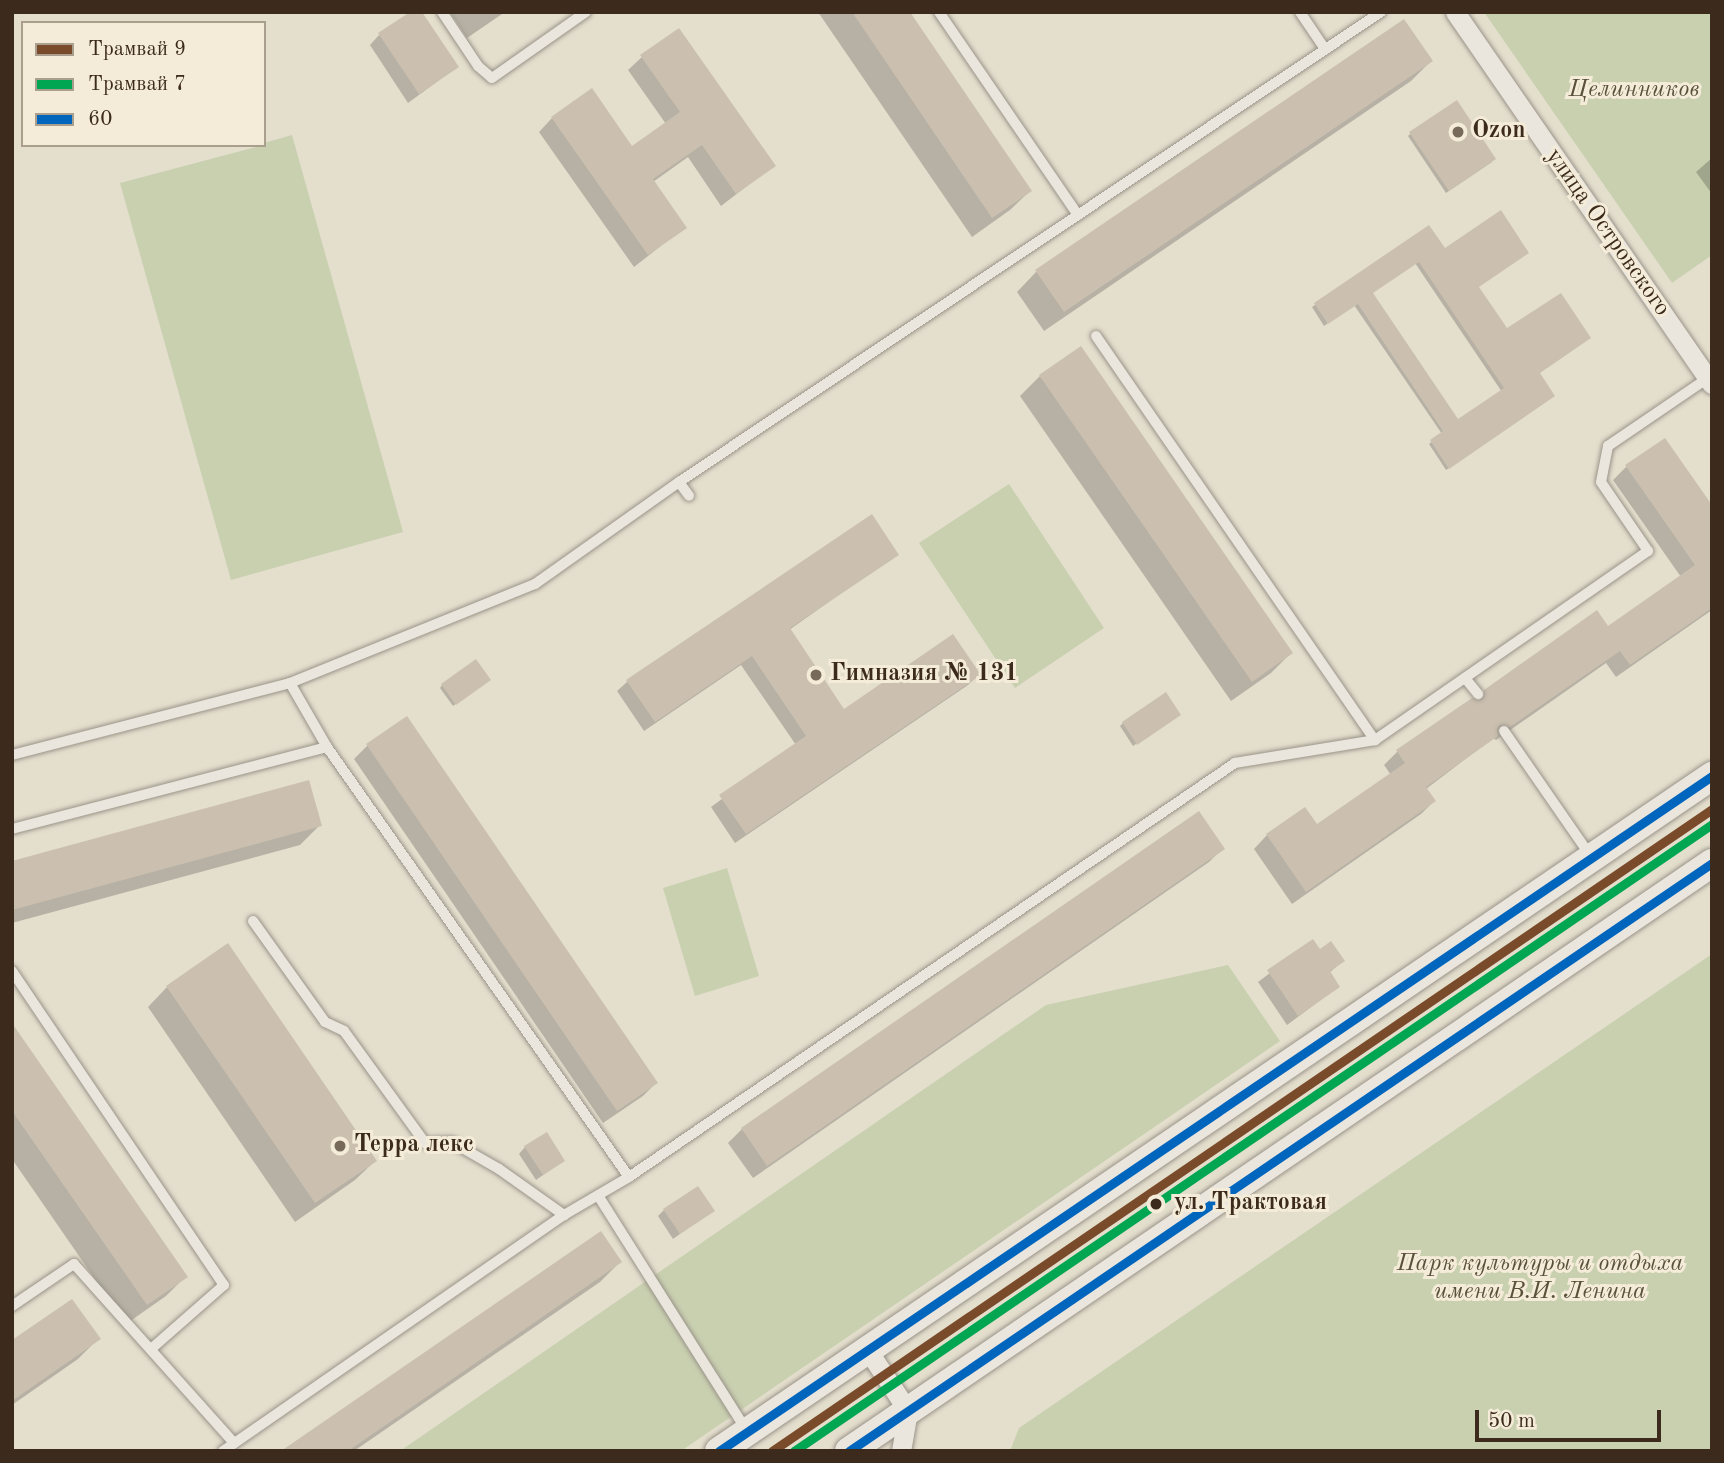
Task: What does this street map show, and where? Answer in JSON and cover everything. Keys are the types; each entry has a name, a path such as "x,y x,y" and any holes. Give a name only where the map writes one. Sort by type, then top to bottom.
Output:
{"main road":[{"path":"719,1451 1712,776"},
{"path":"849,1451 1712,863"}],"street":[{"name":"улица Островского","path":"1455,12 1710,381"},
{"path":"867,1349 908,1410 901,1451"}],"lane":[{"path":"442,12 478,66 492,78 586,12"},
{"path":"939,12 1078,215"},
{"path":"1300,12 1325,50"},
{"path":"12,755 290,683 534,584 679,482 1381,12"},
{"path":"1096,336 1375,740"},
{"path":"223,1451 564,1215 599,1197 629,1177 1235,763 1375,740 1648,551 1601,482 1608,446 1710,381"},
{"path":"679,482 689,496"},
{"path":"1465,678 1478,694"},
{"path":"290,683 327,747 629,1177"},
{"path":"1504,731 1593,859"},
{"path":"12,829 327,747"},
{"path":"253,920 324,1022 344,1031 425,1143 452,1142 499,1169 564,1215"},
{"path":"12,971 224,1285 151,1349"},
{"path":"599,1197 747,1431"},
{"path":"12,1306 74,1264 234,1443"}],"green space":[{"name":"Целинников","path":"1484,12 1712,12 1712,255 1672,283"},
{"path":"292,135 403,532 231,580 120,183 256,147 266,147 266,142"},
{"path":"1009,484 1104,628 1015,688 919,543"},
{"path":"727,868 759,976 695,996 663,888"},
{"name":"Парк культуры и отдыха имени В.И. Ленина","path":"1712,954 1712,1451 1010,1451 1019,1428"},
{"path":"1228,965 1280,1041 681,1451 400,1451 1046,1005"}],"building":[{"path":"410,12 422,12 459,67 419,94 378,33"},
{"path":"852,12 910,12 1032,191 992,218"},
{"path":"1404,19 1433,61 1064,312 1035,270"},
{"path":"679,28 776,166 736,194 702,145 653,179 687,228 648,255 551,117 592,88 632,146 680,112 640,55"},
{"path":"1457,100 1496,159 1449,191 1409,132"},
{"path":"1501,210 1529,253 1479,287 1507,328 1561,293 1591,338 1540,373 1555,396 1449,469 1430,440 1443,431 1358,304 1328,324 1314,303 1429,225 1445,248","holes":["1419,262 1504,388 1458,419 1373,293"]},
{"path":"1081,346 1293,653 1252,682 1039,375"},
{"path":"1665,438 1712,505 1712,608 1630,665 1620,651 1510,727 1500,725 1497,728 1498,736 1426,787 1436,801 1306,892 1266,834 1305,807 1317,824 1405,763 1396,750 1472,698 1482,700 1484,690 1597,610 1608,626 1695,565 1625,465"},
{"path":"872,514 899,555 790,628 844,709 953,634 981,675 746,834 719,795 806,736 752,656 655,722 626,680"},
{"path":"476,659 491,680 456,705 441,684"},
{"path":"1166,692 1181,715 1137,745 1122,722"},
{"path":"407,716 658,1083 617,1111 366,744"},
{"path":"309,780 322,826 12,910 12,861"},
{"path":"1199,811 1225,849 767,1166 741,1128"},
{"path":"1313,939 1320,949 1331,941 1345,961 1330,971 1340,987 1298,1016 1267,970"},
{"path":"228,943 377,1161 315,1203 166,986"},
{"path":"12,1023 188,1277 147,1305 12,1111"},
{"path":"547,1132 565,1161 543,1175 524,1146"},
{"path":"698,1186 715,1211 680,1234 663,1209"},
{"path":"601,1231 622,1262 348,1451 281,1451"},
{"path":"72,1299 101,1339 12,1401 12,1340"}],"tram line":[{"name":"9","path":"772,1451 1712,809"},
{"name":"7","path":"794,1451 1712,824"}],"transit line":[{"name":"60","path":"719,1451 1712,776"},
{"name":"60","path":"849,1451 1712,863"}],"place":[{"name":"Ozon","path":"1458,132"},
{"name":"Гимназия № 131","path":"816,675"},
{"name":"Терра лекс","path":"340,1146"},
{"name":"ул. Трактовая","path":"1156,1204"}]}
